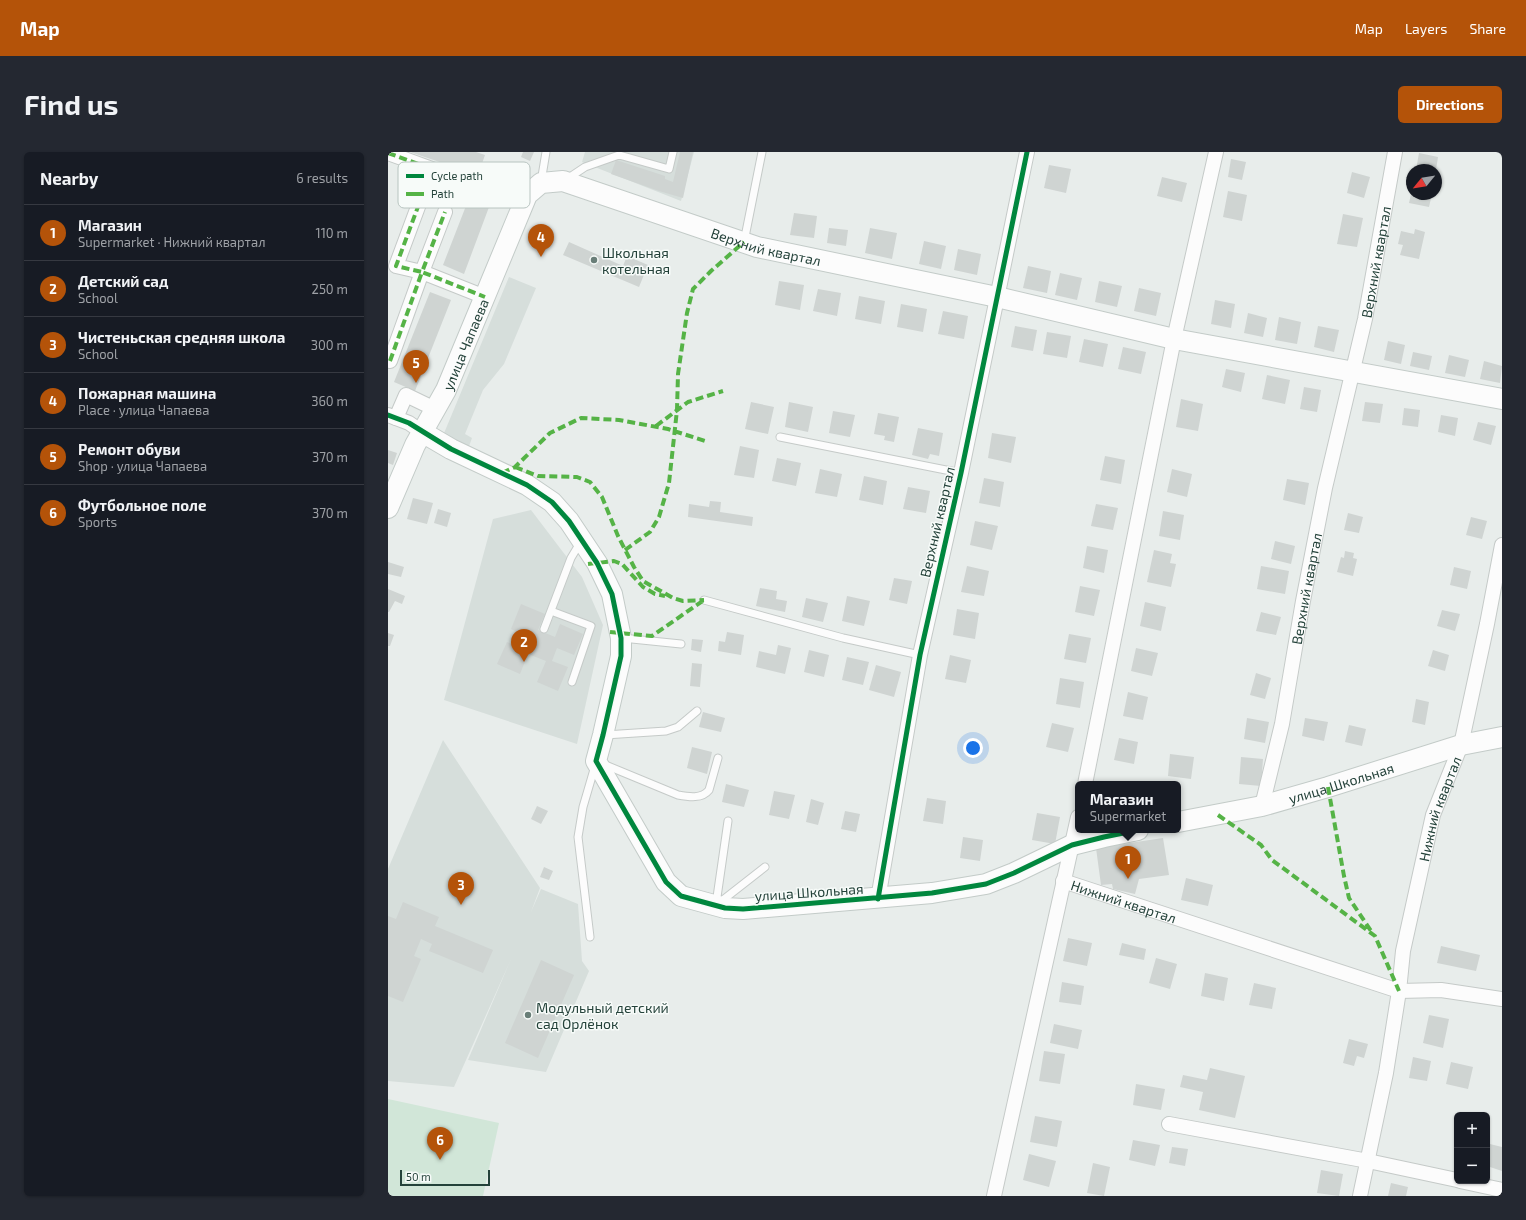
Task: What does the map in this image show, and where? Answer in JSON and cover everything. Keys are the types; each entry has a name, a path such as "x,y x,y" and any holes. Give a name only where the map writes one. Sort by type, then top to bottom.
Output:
{"street":[{"name":"Верхний квартал","path":"878,899 920,655 960,473 1027,152"},
{"path":"1086,781 1174,339 1216,152"},
{"name":"Верхний квартал","path":"1262,806 1282,724 1303,601 1325,488 1365,319 1395,152"},
{"path":"388,153 413,162"},
{"name":"Верхний квартал","path":"541,183 563,181 757,247 997,297 1174,339 1502,399"},
{"name":"улица Чапаева","path":"530,192 541,183"},
{"path":"416,208 392,266 422,272 485,297"},
{"name":"улица Чапаева","path":"388,508 416,425 446,390 522,208"},
{"path":"390,361 445,212"},
{"path":"416,425 527,485 552,502 570,521 597,563 612,594 622,638 620,656 596,761"},
{"path":"1462,745 1502,545"},
{"name":"улица Школьная","path":"1181,821 1262,806 1462,745 1502,737"},
{"name":"Нижний квартал","path":"1360,1196 1386,1073 1399,991 1403,951 1433,815 1462,745"},
{"name":"улица Школьная","path":"596,761 666,882 682,896 715,906 743,909 878,899 932,893 986,884 1014,874 1072,846 1123,833"},
{"path":"1064,881 1075,832"},
{"name":"Нижний квартал","path":"994,1196 1064,881 1399,991 1441,990 1502,999"},
{"path":"1169,1124 1368,1161 1454,1180"},
{"path":"1473,1184 1502,1190"}],"lane":[{"path":"541,183 546,152"},
{"path":"563,181 585,167 619,153 669,169 673,152"},
{"path":"744,242 762,152"},
{"name":"Верхний квартал","path":"780,437 960,473"},
{"path":"544,629 571,558 583,540"},
{"path":"704,600 843,638 920,655"},
{"path":"551,611 591,626 572,682"},
{"path":"622,638 681,644"},
{"path":"603,735 666,730 678,727 697,711"},
{"path":"590,937 578,837 589,781 596,761 678,795 690,797 706,794 709,790 718,758"},
{"path":"715,906 728,821"},
{"path":"715,906 765,867"}],"shaded area":[{"path":"585,152 694,152 681,201 582,162"},
{"path":"509,277 536,288 504,364 483,390 465,434 472,438 468,449 442,438"},
{"path":"531,510 582,577 603,625 577,744 444,700 493,519"},
{"path":"443,740 540,888 531,912 541,889 578,904 582,961 589,971 546,1072 468,1060 511,959 454,1087 388,1081 388,869"}],"green space":[{"path":"388,1099 499,1123 483,1196 388,1196"}],"building":[{"path":"410,152 476,152 485,155 483,162 440,162"},
{"path":"523,152 534,152 530,161 521,157"},
{"path":"680,152 693,152 683,198 611,174 616,160 665,176 665,179 673,182"},
{"path":"1419,153 1438,157 1437,164 1417,164"},
{"path":"1231,159 1246,162 1242,180 1228,177"},
{"path":"1049,165 1071,169 1066,193 1044,188"},
{"path":"1352,172 1370,177 1364,198 1347,193"},
{"path":"1162,177 1187,183 1182,202 1157,196"},
{"path":"1228,191 1247,195 1242,221 1223,217"},
{"path":"1410,200 1431,200 1429,207 1409,203"},
{"path":"465,208 489,208 464,274 443,265"},
{"path":"794,213 817,216 814,238 790,235"},
{"path":"1343,214 1363,218 1357,247 1337,244"},
{"path":"829,228 848,230 846,246 827,243"},
{"path":"870,228 897,233 892,259 865,253"},
{"path":"1415,229 1425,232 1419,259 1400,255 1403,245 1398,244 1401,231 1414,234"},
{"path":"924,241 946,246 941,269 919,264"},
{"name":"Школьная котельная","path":"569,242 623,266 627,256 648,265 639,287 563,255"},
{"path":"958,249 981,254 977,275 954,270"},
{"path":"1028,266 1051,271 1047,293 1023,288"},
{"path":"1060,273 1082,278 1077,300 1055,295"},
{"path":"779,281 804,285 800,310 775,305"},
{"path":"1099,281 1122,286 1117,307 1095,302"},
{"path":"1139,288 1161,293 1156,316 1134,311"},
{"path":"818,289 841,293 837,316 813,311"},
{"path":"430,292 451,300 415,391 394,382"},
{"path":"859,296 885,301 881,324 855,319"},
{"path":"1215,300 1235,304 1231,328 1211,324"},
{"path":"901,304 927,309 923,332 897,327"},
{"path":"943,311 968,316 964,339 938,334"},
{"path":"1248,313 1267,318 1263,337 1244,333"},
{"path":"1279,317 1301,322 1297,344 1275,340"},
{"path":"1015,326 1037,330 1033,351 1011,347"},
{"path":"1318,326 1339,330 1334,352 1314,347"},
{"path":"1047,332 1071,336 1067,358 1043,354"},
{"path":"1084,339 1108,344 1103,367 1079,362"},
{"path":"1388,341 1405,345 1401,364 1384,360"},
{"path":"1123,347 1146,352 1141,374 1118,369"},
{"path":"1413,352 1432,356 1429,370 1410,366"},
{"path":"1449,355 1469,360 1465,377 1445,373"},
{"path":"1484,361 1502,366 1500,383 1480,379"},
{"path":"1226,369 1245,373 1241,392 1222,387"},
{"path":"1267,375 1290,380 1285,404 1262,399"},
{"path":"1304,387 1321,390 1317,412 1300,409"},
{"path":"1181,399 1203,404 1198,431 1176,427"},
{"path":"751,402 774,407 768,434 745,429"},
{"path":"789,402 813,407 808,432 785,427"},
{"path":"1365,402 1383,404 1380,423 1362,421"},
{"path":"1404,408 1420,410 1418,427 1402,425"},
{"path":"833,411 855,415 850,437 829,433"},
{"path":"878,413 899,417 894,442 884,440 885,436 874,434"},
{"path":"1441,415 1458,418 1455,436 1438,432"},
{"path":"1478,422 1496,426 1491,445 1473,440"},
{"path":"918,428 943,433 939,456 930,454 928,459 912,455"},
{"path":"992,433 1016,437 1011,463 988,458"},
{"path":"740,446 759,450 754,478 734,475"},
{"path":"388,450 397,453 393,465 388,463"},
{"path":"1105,456 1125,460 1121,484 1100,480"},
{"path":"777,458 801,463 796,486 772,481"},
{"path":"820,469 842,474 837,497 815,493"},
{"path":"1172,469 1192,474 1187,497 1167,492"},
{"path":"864,476 887,481 883,505 859,500"},
{"path":"984,478 1004,482 1000,507 979,503"},
{"path":"1287,479 1309,483 1305,505 1283,500"},
{"path":"908,487 930,491 926,513 903,509"},
{"path":"413,498 433,503 427,524 407,519"},
{"path":"710,501 721,502 720,512 753,517 752,526 688,517 689,504 709,507"},
{"path":"1096,504 1118,508 1113,530 1091,526"},
{"path":"438,509 451,513 447,527 434,523"},
{"path":"1163,511 1184,515 1180,540 1159,536"},
{"path":"1348,513 1363,517 1359,533 1344,530"},
{"path":"1471,517 1487,521 1482,539 1466,535"},
{"path":"975,521 998,526 992,550 970,545"},
{"path":"1275,541 1295,546 1291,564 1271,559"},
{"path":"1087,546 1108,550 1104,573 1083,568"},
{"path":"1154,550 1172,554 1170,563 1176,564 1171,587 1147,582"},
{"path":"1345,551 1354,553 1353,558 1357,559 1353,576 1337,572 1341,557 1344,558"},
{"path":"388,562 404,567 401,577 388,574"},
{"path":"967,566 989,571 984,596 961,592"},
{"path":"1261,566 1289,571 1285,594 1257,589"},
{"path":"1454,567 1471,571 1467,589 1450,585"},
{"path":"894,578 912,581 907,604 889,600"},
{"path":"1080,586 1100,590 1094,616 1075,612"},
{"path":"760,588 777,591 776,599 787,601 785,612 756,606"},
{"path":"388,589 405,596 402,604 395,601 389,612 388,612"},
{"path":"847,596 870,601 864,626 842,621"},
{"path":"806,598 828,603 823,622 802,617"},
{"path":"1145,602 1166,607 1161,631 1140,626"},
{"path":"521,604 545,614 538,630 555,637 560,624 583,634 574,655 557,648 552,661 568,667 558,691 537,682 546,661 528,654 520,674 497,664 507,642 523,649 528,637 511,629"},
{"path":"957,609 979,613 975,639 953,635"},
{"path":"1442,610 1460,614 1455,631 1437,626"},
{"path":"1261,612 1281,617 1276,635 1256,631"},
{"path":"727,632 744,635 741,655 718,651 719,641 725,642"},
{"path":"388,633 394,635 390,646 388,646"},
{"path":"1069,634 1091,638 1086,663 1064,659"},
{"path":"692,639 703,640 701,652 691,650"},
{"path":"778,645 791,648 785,674 756,667 759,651 776,655"},
{"path":"1136,648 1158,653 1152,676 1131,671"},
{"path":"809,650 829,655 824,677 804,672"},
{"path":"1433,650 1449,655 1445,671 1428,666"},
{"path":"950,655 971,660 966,683 945,679"},
{"path":"847,657 869,662 863,685 842,680"},
{"path":"692,663 702,664 700,687 690,686"},
{"path":"876,665 901,672 894,697 869,690"},
{"path":"1256,673 1271,678 1265,699 1250,695"},
{"path":"1060,678 1084,682 1080,708 1056,704"},
{"path":"1128,692 1148,697 1143,720 1123,716"},
{"path":"1416,699 1429,702 1425,725 1412,722"},
{"path":"703,712 725,718 721,732 699,727"},
{"path":"1247,718 1269,722 1265,743 1244,739"},
{"path":"1305,718 1328,722 1324,741 1302,736"},
{"path":"1052,723 1074,728 1068,752 1046,747"},
{"path":"1349,725 1366,729 1362,746 1345,742"},
{"path":"1119,738 1138,742 1134,764 1114,760"},
{"path":"692,747 712,752 707,774 687,768"},
{"path":"1170,754 1194,757 1191,779 1168,776"},
{"path":"1241,757 1263,759 1261,786 1239,784"},
{"path":"726,784 749,790 744,807 722,802"},
{"path":"774,791 795,795 789,819 769,815"},
{"path":"927,798 946,801 943,824 923,821"},
{"path":"811,799 824,803 818,825 806,822"},
{"path":"537,806 548,811 541,824 531,819"},
{"path":"845,811 860,814 856,832 841,829"},
{"path":"1037,813 1060,817 1055,844 1032,840"},
{"path":"963,837 983,840 980,861 960,858"},
{"path":"1163,838 1169,875 1139,879 1135,894 1113,889 1112,884 1101,885 1096,848"},
{"path":"544,867 553,871 549,880 540,877"},
{"path":"1186,878 1213,885 1208,906 1181,900"},
{"path":"403,902 439,917 435,926 493,950 483,973 429,951 432,944 421,939 414,956 421,959 403,1002 388,996 388,916 396,919"},
{"path":"1068,938 1092,943 1087,966 1063,961"},
{"path":"1122,943 1146,949 1144,960 1119,955"},
{"path":"1441,946 1480,955 1476,971 1437,963"},
{"path":"1156,958 1177,964 1170,989 1149,983"},
{"name":"Модульный детский сад Орлёнок","path":"541,960 574,975 538,1058 505,1043"},
{"path":"1205,973 1228,978 1224,1001 1201,996"},
{"path":"1062,982 1084,986 1081,1005 1059,1002"},
{"path":"1254,983 1276,988 1272,1009 1249,1005"},
{"path":"1429,1015 1449,1019 1443,1048 1423,1043"},
{"path":"1054,1024 1082,1030 1078,1049 1050,1043"},
{"path":"1349,1039 1368,1044 1364,1058 1357,1056 1354,1066 1343,1063"},
{"path":"1044,1051 1065,1054 1060,1084 1039,1081"},
{"path":"1413,1057 1431,1061 1427,1081 1409,1078"},
{"path":"1451,1062 1473,1067 1468,1089 1446,1084"},
{"path":"1210,1068 1245,1076 1235,1118 1199,1110 1203,1092 1180,1087 1183,1075 1207,1080"},
{"path":"1136,1084 1165,1089 1161,1110 1133,1105"},
{"path":"1035,1116 1062,1121 1057,1147 1030,1142"},
{"path":"1133,1140 1160,1145 1155,1166 1129,1160"},
{"path":"1490,1144 1502,1147 1502,1171 1490,1167"},
{"path":"1172,1147 1188,1149 1185,1166 1169,1163"},
{"path":"1029,1154 1056,1161 1049,1187 1023,1180"},
{"path":"1093,1163 1110,1167 1104,1196 1087,1193"},
{"path":"1321,1170 1343,1174 1339,1196 1317,1193"},
{"path":"1391,1183 1408,1187 1406,1196 1388,1196"}],"marked path":[{"path":"388,153 413,162"},
{"path":"418,208 396,266 422,272 445,212"},
{"path":"625,550 650,532 659,517 669,483 677,410 678,374 687,313 693,289 744,242"},
{"path":"390,361 422,272 485,297"},
{"path":"656,426 688,402 723,391"},
{"path":"502,473 515,467 550,433 581,418 619,420 668,429 708,442"},
{"path":"515,467 538,476 577,477 590,482 602,497 618,536 643,581 673,598 683,601 704,600"},
{"path":"588,564 614,561 622,564 643,587 655,594 665,596"},
{"path":"610,632 652,636 704,600"},
{"path":"1328,787 1349,898 1371,931"},
{"path":"1218,815 1261,845 1272,860 1375,936 1399,991"}],"cycle path":[{"path":"878,899 920,655 961,473 1027,152"},
{"path":"388,415 409,423 451,449 527,485 552,502 569,521 597,563 612,594 621,638 621,656 596,761 666,882 681,896 725,908 743,909 932,893 986,884 1014,873 1072,845 1123,833"}],"place":[{"name":"Пожарная машина","path":"541,257"},
{"name":"Школьная котельная","path":"594,260"},
{"name":"Ремонт обуви","path":"416,383"},
{"name":"Детский сад","path":"524,662"},
{"name":"Магазин","path":"1128,879"},
{"name":"Чистеньская средняя школа","path":"461,905"},
{"name":"Модульный детский сад Орлёнок","path":"528,1015"},
{"name":"Футбольное поле","path":"440,1160"}]}
